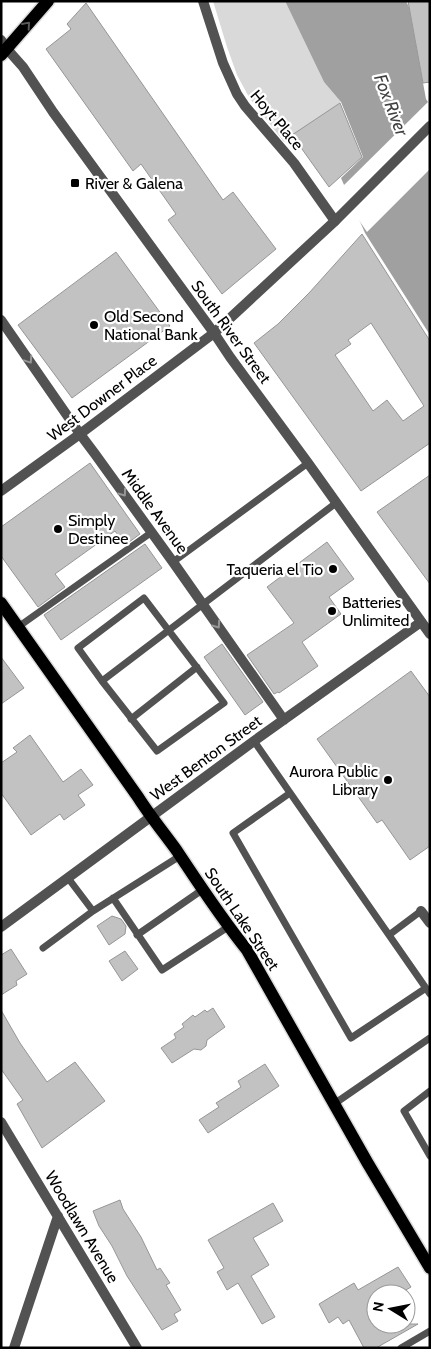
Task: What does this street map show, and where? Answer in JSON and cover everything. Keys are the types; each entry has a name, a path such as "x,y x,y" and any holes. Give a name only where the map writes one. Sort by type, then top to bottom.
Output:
{"main road":[{"path":"3,48 48,1"},
{"name":"South Lake Street","path":"1,604 246,950 430,1268"}],"street":[{"name":"Hoyt Place","path":"203,1 223,63 237,94 294,163 334,221"},
{"name":"South River Street","path":"3,48 23,67 52,112 336,503 426,619 430,634"},
{"name":"West Downer Place","path":"1,491 214,333 334,221 430,126"},
{"name":"Middle Avenue","path":"1,320 284,720"},
{"name":"West Benton Street","path":"1,927 254,741 426,619"},
{"path":"422,911 430,923"},
{"name":"Woodlawn Avenue","path":"1,1122 137,1348"},
{"path":"14,1348 58,1216"}],"lane":[{"path":"173,562 308,462"},
{"path":"102,681 336,503"},
{"path":"18,627 152,532"},
{"path":"144,598 197,667 224,702 156,751 78,648 144,598"},
{"path":"131,718 197,667"},
{"path":"254,741 428,991 350,1038 233,833 290,793"},
{"path":"42,948 93,911 180,856"},
{"path":"68,878 93,911"},
{"path":"137,935 202,890"},
{"path":"113,898 162,970 228,927"},
{"path":"389,935 422,911"},
{"path":"334,1104 430,1038"},
{"path":"430,1091 404,1111 430,1156"},
{"path":"401,1348 430,1331"}],"shaded area":[{"path":"213,1 285,1 324,82 341,102 284,142 250,99 237,75"}],"water":[{"name":"Fox River","path":"285,1 406,1 409,7 426,99 430,105 430,335 365,233 341,178 363,157 341,102 324,82"}],"pier":[{"path":"429,101 430,169 367,232 352,210 342,187"}],"building":[{"path":"408,1 430,1 430,82 423,83"},
{"path":"86,3 223,200 233,192 276,249 222,294 168,220 176,214 141,164 133,171 46,49 71,29 67,24"},
{"path":"340,103 362,157 329,187 292,135"},
{"path":"362,234 430,341 430,443 361,491 254,343 278,324 309,293","holes":["371,323 424,406 403,421 387,400 373,411 335,355 351,344 348,340"]},
{"name":"Old Second National Bank","path":"116,252 170,326 72,398 18,325"},
{"path":"90,463 140,534 125,545 115,531 87,551 55,574 65,587 38,607 1,556 1,527"},
{"path":"430,475 430,584 377,512"},
{"path":"327,542 354,579 329,597 341,614 302,642 318,666 279,693 274,694 247,655 294,623 267,587"},
{"path":"145,544 162,568 61,640 44,615"},
{"path":"222,644 263,702 245,715 204,657"},
{"path":"1,657 24,688 1,704"},
{"name":"Aurora Public Library","path":"411,671 430,697 430,846 410,860 382,820 377,823 317,739"},
{"path":"30,735 63,782 81,769 93,785 78,795 85,805 64,820 60,814 31,835 1,793 1,763 17,752 13,748"},
{"path":"112,916 121,919 126,926 125,934 109,945 97,926"},
{"path":"11,949 27,974 16,981 17,985 1,995 1,955"},
{"path":"125,951 138,969 122,981 109,961"},
{"path":"213,1008 225,1027 207,1040 206,1046 201,1050 194,1049 172,1063 161,1048 176,1038 174,1034 184,1027 182,1024 193,1015 195,1017 205,1010 207,1012"},
{"path":"1,1010 20,1043 47,1082 75,1062 105,1101 42,1148 17,1104 23,1100 1,1069"},
{"path":"265,1064 279,1086 208,1133 199,1120 219,1107 216,1103 241,1087 238,1081"},
{"path":"120,1200 123,1209 141,1237 157,1270 160,1268 170,1283 166,1285 181,1310 174,1314 178,1321 162,1330 127,1276 112,1246 99,1226 93,1211"},
{"path":"273,1203 283,1221 253,1238 269,1265 251,1276 275,1317 262,1324 238,1283 227,1290 217,1272 224,1268 208,1240"},
{"path":"398,1267 409,1284 368,1284"},
{"path":"354,1283 358,1290 366,1285 366,1334 400,1334 376,1348 364,1348 349,1320 343,1324 338,1317 329,1323 319,1304"}],"place":[{"name":"River & Galena","path":"75,183"},
{"name":"Old Second National Bank","path":"94,325"},
{"name":"Simply Destinee","path":"58,529"},
{"name":"Taqueria el Tio","path":"333,569"},
{"name":"Batteries Unlimited","path":"332,611"},
{"name":"Aurora Public Library","path":"388,780"}]}
